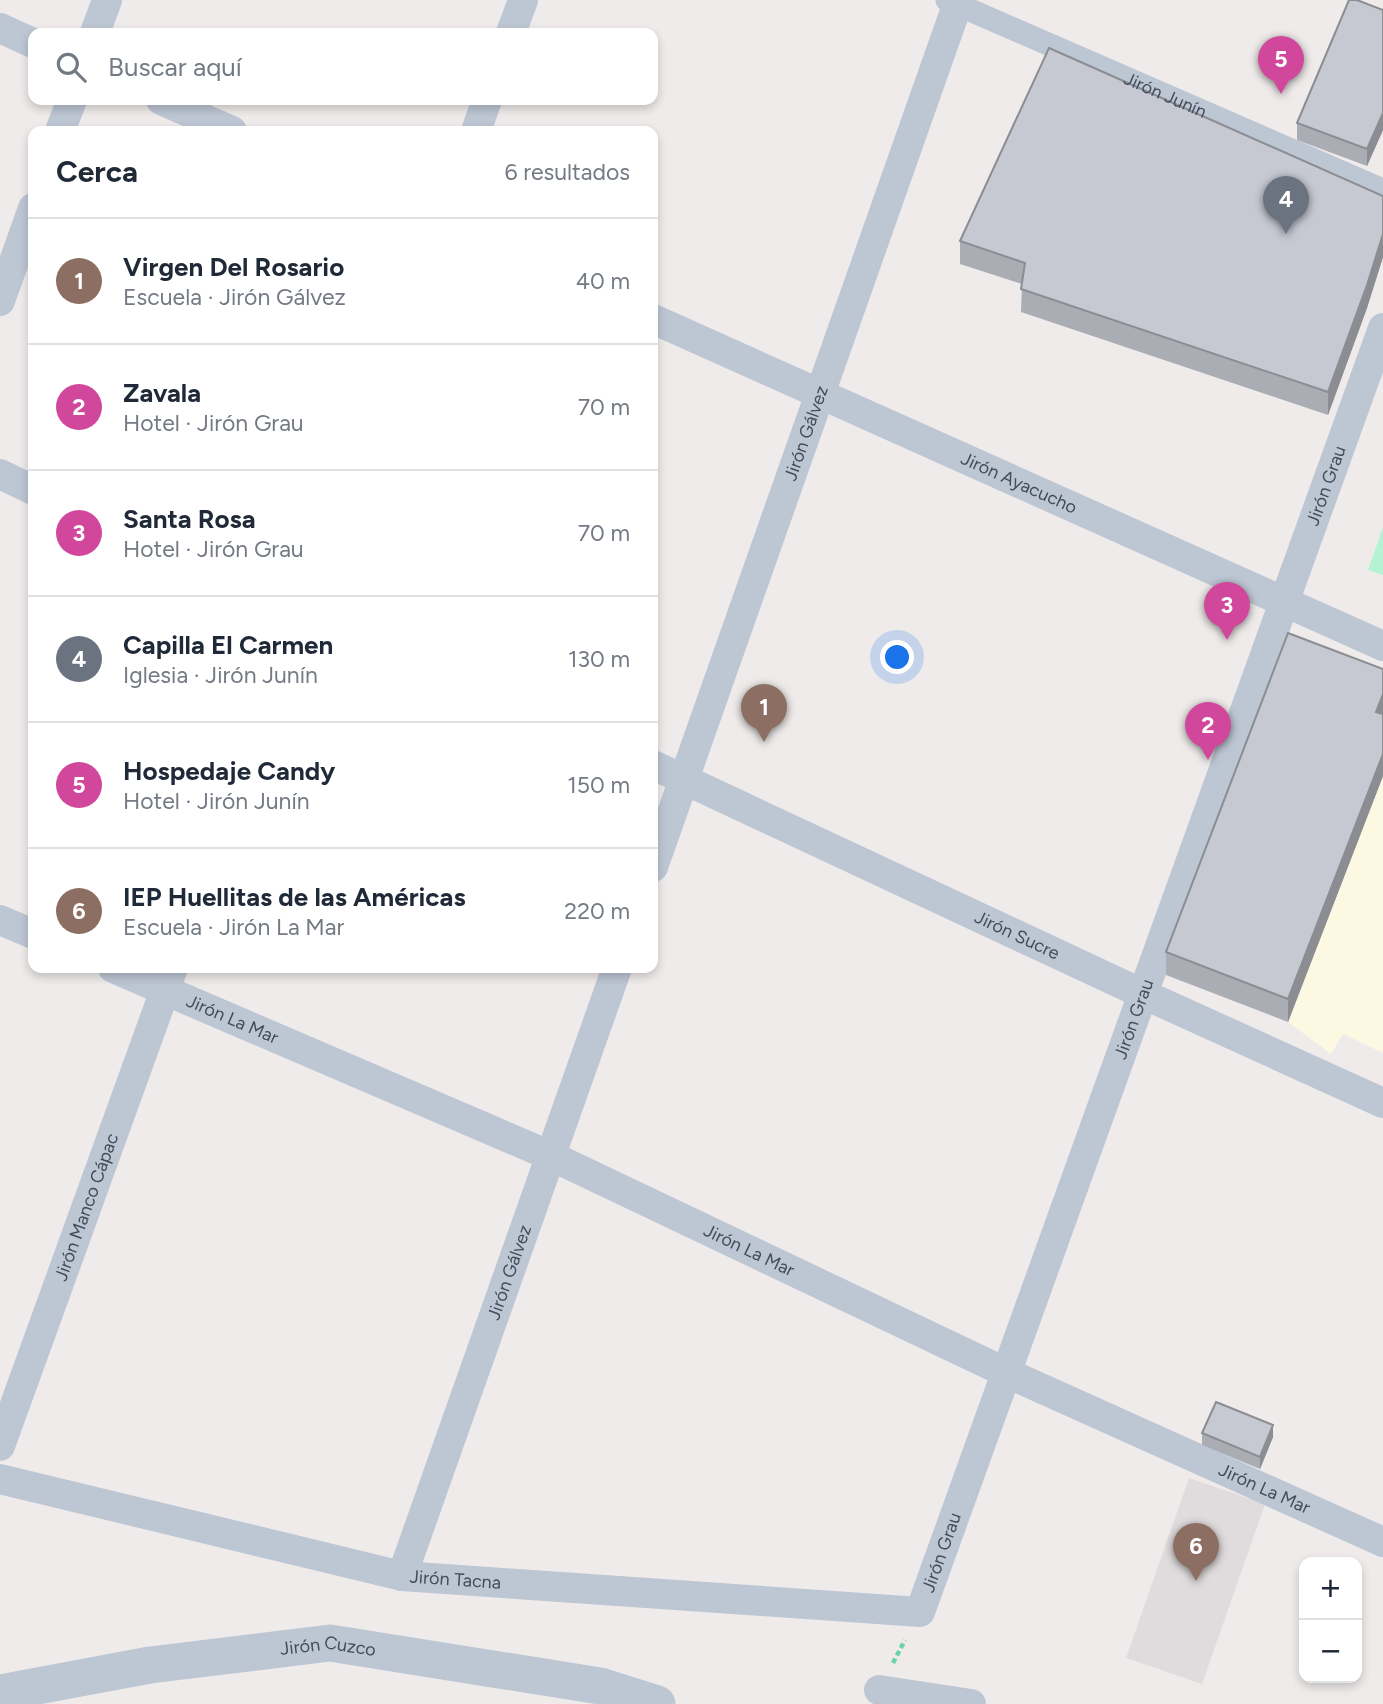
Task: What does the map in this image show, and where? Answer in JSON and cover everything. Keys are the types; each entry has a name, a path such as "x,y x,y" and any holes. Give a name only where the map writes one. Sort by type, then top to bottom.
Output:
{"street":[{"path":"97,28 107,0"},
{"path":"513,28 523,0"},
{"name":"Jirón Junín","path":"955,2 1383,190"},
{"name":"Jirón Gálvez","path":"658,853 955,2"},
{"path":"0,28 28,41"},
{"path":"62,126 70,105"},
{"path":"172,105 221,126"},
{"path":"478,126 485,105"},
{"path":"0,301 28,222"},
{"name":"Jirón Ayacucho","path":"658,321 1383,646"},
{"name":"Jirón Grau","path":"920,1612 1383,328"},
{"path":"0,474 28,488"},
{"name":"Jirón Sucre","path":"658,767 1383,1103"},
{"path":"0,920 28,932"},
{"name":"Jirón La Mar","path":"138,973 169,979 551,1156 1007,1373 1383,1542"},
{"name":"Jirón Gálvez","path":"402,1576 615,973"},
{"name":"Jirón Manco Cápac","path":"0,1446 169,979"},
{"name":"Jirón Tacna","path":"0,1479 402,1576 920,1612"},
{"name":"Jirón Cuzco","path":"0,1693 150,1665 330,1643 597,1695 657,1704"},
{"path":"878,1690 971,1704"}],"path":[{"name":"Jirón Grau","path":"878,1690 920,1612"}],"shaded area":[{"path":"1383,776 1383,1053 1343,1034 1331,1054 1288,1022"},
{"path":"1189,1478 1265,1504 1202,1684 1126,1658"}],"green space":[{"path":"1383,527 1383,575 1368,570"}],"building":[{"path":"1349,0 1357,0 1383,10 1383,113 1367,149 1297,123"},
{"path":"1049,48 1383,196 1383,234 1328,392 1021,289 1025,263 960,241"},
{"path":"1288,633 1383,669 1383,694 1376,712 1383,714 1383,754 1288,999 1166,952"},
{"path":"1216,1402 1273,1425 1260,1457 1202,1433"}],"place":[{"name":"Hospedaje Candy","path":"1281,94"},
{"name":"Capilla El Carmen","path":"1286,234"},
{"name":"Santa Rosa","path":"1227,640"},
{"name":"Virgen Del Rosario","path":"764,742"},
{"name":"Zavala","path":"1208,760"},
{"name":"IEP Huellitas de las Américas","path":"1196,1581"}]}
